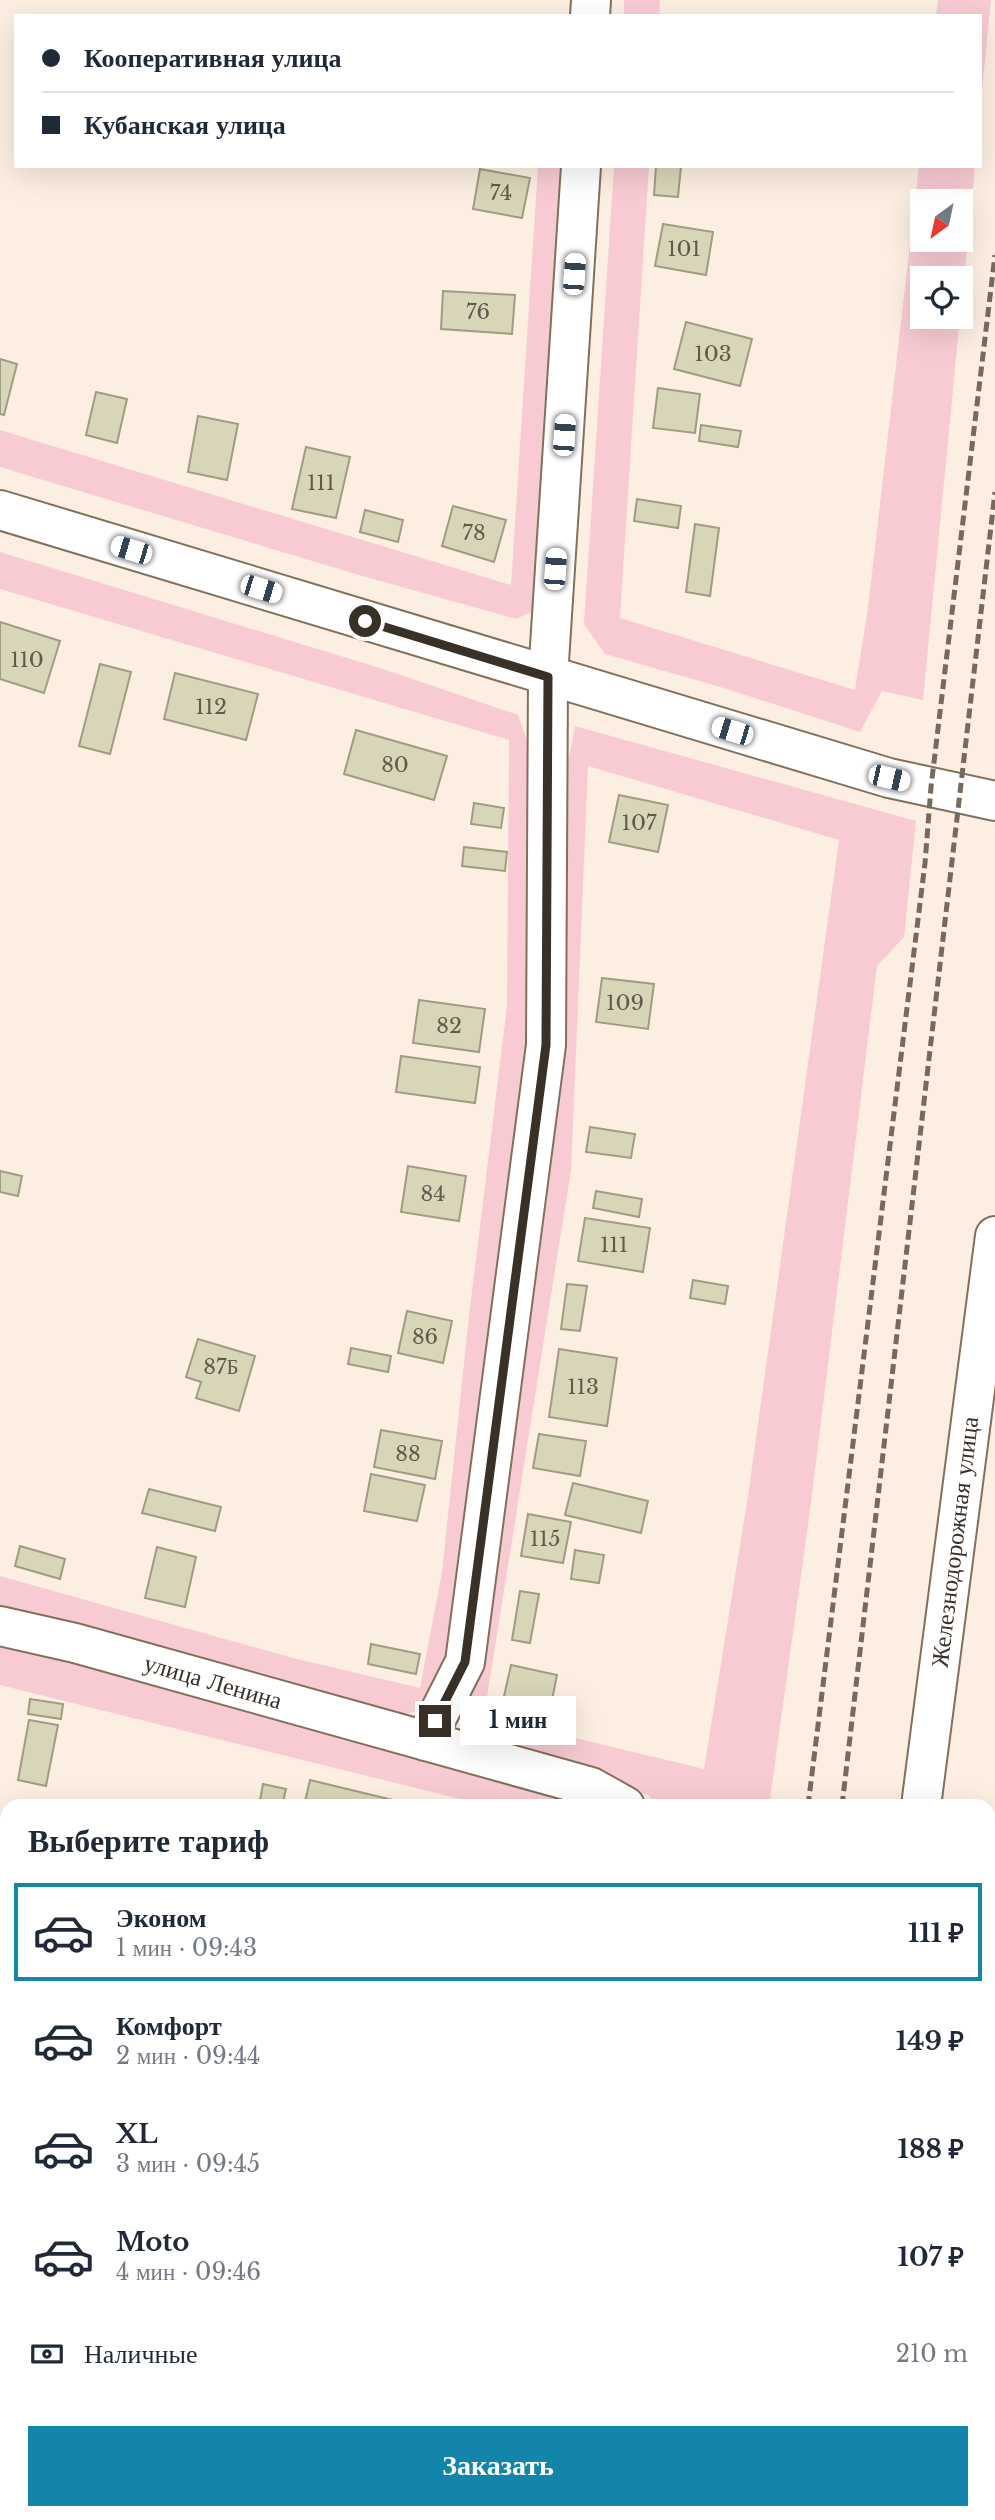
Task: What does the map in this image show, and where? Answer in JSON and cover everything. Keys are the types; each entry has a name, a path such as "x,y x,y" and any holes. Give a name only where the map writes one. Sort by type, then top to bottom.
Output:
{"street":[{"path":"581,168 548,677 546,1045 465,1662 425,1741 591,1787 612,1799"},
{"path":"0,510 889,778 995,801"},
{"name":"Железнодорожная улица","path":"922,1799 995,1236"},
{"name":"улица Ленина","path":"0,1626 75,1643 425,1741"}],"shaded area":[{"path":"624,0 660,0 659,14 624,14"},
{"path":"938,0 991,0 982,91 982,14 936,14"},
{"path":"538,168 569,168 543,607 516,619 359,575 0,467 0,430 511,585"},
{"path":"614,168 649,168 620,618 855,690 868,608 910,244 910,252 967,252 965,266 910,266 910,329 959,329 923,700 882,691 860,732 727,689 605,654 584,624"},
{"path":"919,168 975,168 973,189 916,189"},
{"path":"0,552 383,669 518,715 531,752 539,974 451,1664 427,1708 392,1718 0,1612 0,1576 293,1658 420,1688 442,1572 469,1316 507,1006 509,740 0,589"},
{"path":"575,726 916,821 904,937 877,966 811,1503 770,1799 651,1799 648,1795 467,1730 459,1714 566,772","holes":["588,766 839,840 748,1496 704,1769 484,1716 571,1170"]},
{"path":"0,1643 561,1787 587,1799 460,1799 0,1685"}],"building":[{"path":"656,168 681,168 678,197 654,195"},
{"path":"480,169 530,178 522,218 473,209"},
{"path":"663,224 713,232 706,275 655,266"},
{"path":"443,291 515,295 512,334 441,329"},
{"path":"686,322 752,339 740,386 674,369"},
{"path":"0,359 17,364 4,415 0,414"},
{"path":"658,388 700,394 695,433 653,428"},
{"path":"96,392 127,399 117,443 86,435"},
{"path":"198,416 238,424 227,480 188,472"},
{"path":"701,425 741,431 738,447 699,441"},
{"path":"306,447 350,457 336,518 292,509"},
{"path":"637,499 681,506 678,528 634,521"},
{"path":"453,506 506,520 494,562 442,546"},
{"path":"365,510 403,520 398,542 360,532"},
{"path":"695,524 719,528 710,596 686,592"},
{"path":"0,622 60,641 44,693 0,679"},
{"path":"100,664 131,672 110,754 79,746"},
{"path":"175,673 258,694 246,740 164,719"},
{"path":"356,730 447,756 434,800 344,774"},
{"path":"619,795 668,805 658,852 609,842"},
{"path":"474,803 504,808 501,828 471,824"},
{"path":"464,847 507,852 505,871 462,866"},
{"path":"602,978 654,984 648,1029 596,1022"},
{"path":"419,1000 485,1009 479,1052 413,1043"},
{"path":"401,1056 480,1067 475,1103 396,1092"},
{"path":"590,1127 635,1134 631,1158 586,1152"},
{"path":"408,1166 466,1176 459,1221 401,1212"},
{"path":"0,1171 22,1176 18,1196 0,1192"},
{"path":"596,1191 642,1199 639,1217 593,1208"},
{"path":"585,1218 650,1228 643,1272 578,1261"},
{"path":"693,1280 728,1286 725,1304 690,1298"},
{"path":"567,1284 587,1286 580,1331 561,1329"},
{"path":"407,1311 452,1321 443,1363 398,1353"},
{"path":"198,1339 255,1356 239,1411 196,1398 201,1382 186,1377"},
{"path":"351,1348 391,1356 388,1372 348,1364"},
{"path":"559,1349 617,1358 607,1426 549,1417"},
{"path":"381,1430 442,1441 435,1479 374,1467"},
{"path":"539,1434 586,1441 580,1476 533,1468"},
{"path":"371,1474 425,1485 417,1521 364,1511"},
{"path":"573,1483 648,1501 641,1533 565,1515"},
{"path":"149,1489 221,1507 215,1531 142,1513"},
{"path":"528,1514 571,1522 563,1563 521,1556"},
{"path":"20,1546 65,1559 60,1579 15,1566"},
{"path":"157,1547 196,1557 185,1607 145,1598"},
{"path":"575,1550 604,1555 599,1583 571,1579"},
{"path":"520,1591 539,1594 530,1643 512,1640"},
{"path":"371,1644 420,1654 416,1674 368,1664"},
{"path":"511,1665 557,1675 549,1715 502,1705"},
{"path":"30,1699 63,1704 61,1719 28,1714"},
{"path":"29,1720 58,1725 46,1786 18,1780"},
{"path":"310,1780 388,1799 306,1799"},
{"path":"263,1784 286,1789 284,1799 260,1799"}],"railway":[{"path":"809,1799 925,863 931,787 995,255"},
{"path":"843,1799 995,492"}],"route":[{"path":"365,621 548,677 546,1045 465,1662 435,1721"}]}
